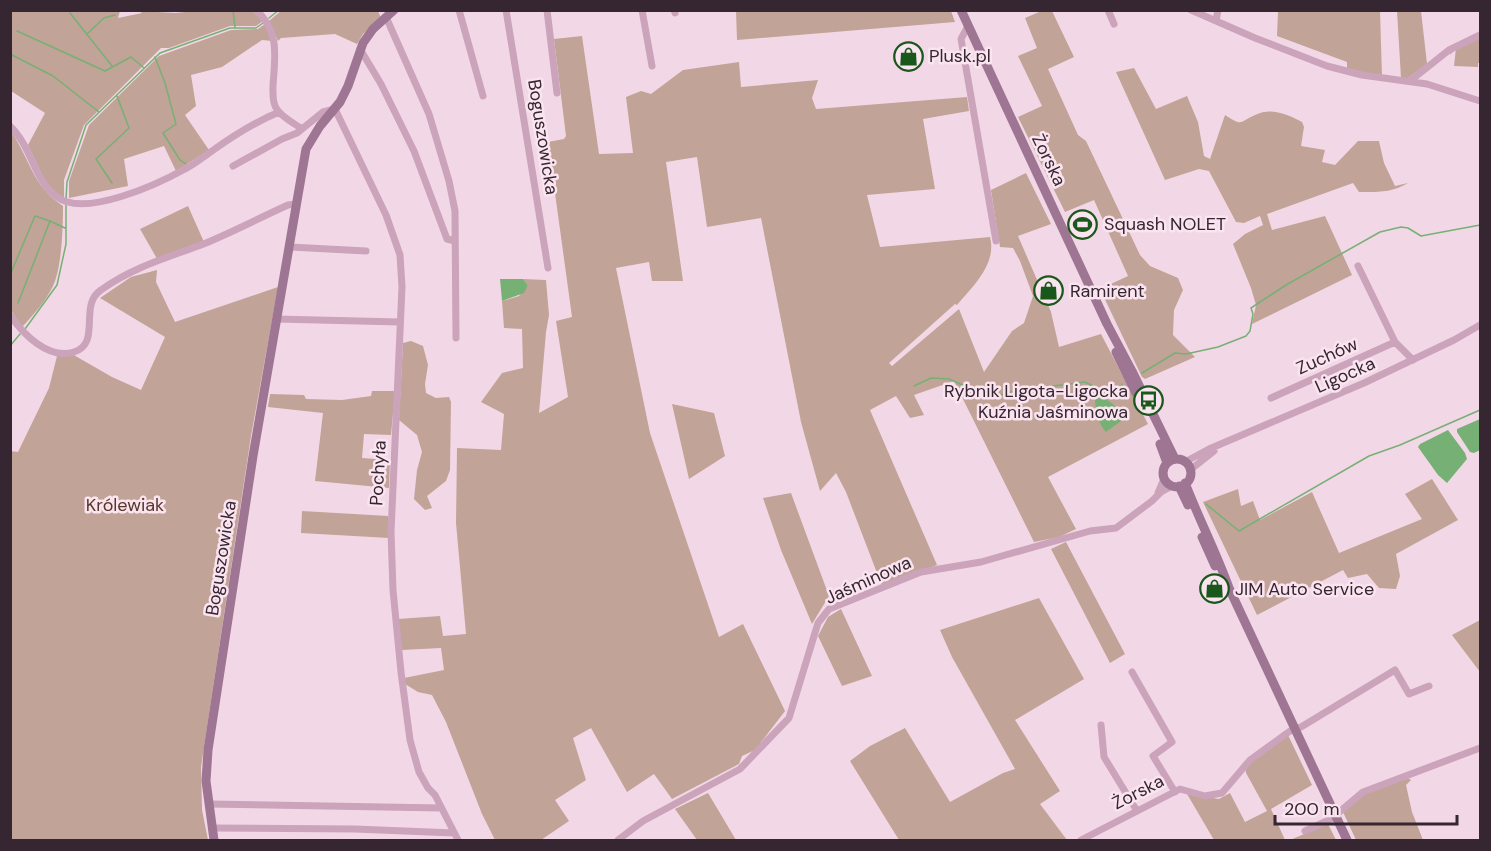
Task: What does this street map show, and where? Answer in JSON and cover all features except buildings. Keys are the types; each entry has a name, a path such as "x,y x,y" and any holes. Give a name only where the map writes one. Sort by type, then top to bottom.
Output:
{"main road":[{"name":"Żorska","path":"961,10 1107,324 1113,347 1171,461"},
{"name":"Boguszowicka","path":"214,840 206,781 208,750 276,319 306,149 320,126 335,109 348,86 360,49 373,29 390,14"},
{"path":"1175,484 1190,477 1188,466 1171,461 1163,469 1175,484 1216,567 1229,588 1347,840"}],"street":[{"path":"459,10 483,96"},
{"name":"Boguszowicka","path":"506,10 548,268"},
{"name":"Boguszowicka","path":"546,10 557,93"},
{"path":"642,10 652,66"},
{"path":"1108,10 1114,24"},
{"path":"1191,10 1327,66 1362,75 1427,84 1480,101"},
{"path":"1216,21 1218,10"},
{"path":"260,12 272,32 275,43 273,96 279,112 302,129"},
{"name":"Boguszowicka","path":"390,14 432,125 449,181 455,211 456,338"},
{"path":"968,26 961,39 996,241"},
{"path":"1410,81 1449,50 1480,35"},
{"path":"360,49 381,84 414,151 447,239 455,242"},
{"path":"233,166 302,129 323,112 335,109"},
{"name":"Pochyła","path":"335,109 369,177 400,255 402,287 392,476 393,590 400,672 410,740 419,772 456,837"},
{"path":"10,126 22,140 44,185 66,203 86,205 140,190 189,167 237,134 279,112"},
{"path":"10,315 31,339 56,352 72,352 82,348 87,341 90,306 94,296 103,288 143,266 201,245 288,205 296,204"},
{"path":"290,247 366,251"},
{"path":"1358,266 1395,342 1413,360"},
{"path":"276,319 400,322"},
{"name":"Ligocka","path":"1188,466 1219,446 1413,360 1480,325"},
{"name":"Zuchów","path":"1271,398 1395,342"},
{"name":"Jaśminowa","path":"618,840 643,821 740,769 789,718 818,623 829,609 921,572 981,562 1090,531 1116,528 1157,495 1175,484"},
{"path":"1295,729 1395,670 1409,694 1429,686"},
{"path":"1132,672 1172,742 1153,756 1176,792"},
{"path":"1101,726 1104,757 1137,811"},
{"name":"Żorska","path":"1081,840 1180,789 1205,796 1222,794 1250,760 1295,729"},
{"path":"1305,831 1335,815 1363,792 1480,748"},
{"path":"209,804 441,808"},
{"path":"212,828 355,829 456,837"}],"green space":[{"path":"251,10 263,21 256,26 230,26 169,48 161,48 84,125 64,180 64,200 48,187 28,145 45,113 11,91 10,11 120,11 118,18 142,13 139,11 175,13"},
{"path":"282,10 378,11 381,18 363,34 357,44 335,34 281,38 278,41 269,21"},
{"path":"1044,10 1052,11 1074,57 1048,69 1078,135 1086,141 1140,255 1150,266 1178,278 1183,290 1174,310 1173,335 1195,357 1145,379 1100,289 1128,276 1094,200 1065,212 1018,117 1042,106 1018,56 1037,48 1025,18"},
{"path":"736,11 951,11 955,22 737,40"},
{"path":"1278,11 1380,11 1382,76 1347,69 1347,62 1277,36"},
{"path":"1397,11 1421,11 1427,64 1408,78 1401,78"},
{"path":"265,24 272,41 262,40 222,67 191,75 196,106 185,115 209,150 176,171 164,146 124,159 128,186 69,198 69,181 89,125 159,56 231,30 258,29"},
{"path":"582,36 599,154 633,153 626,97 641,91 651,94 683,70 739,62 741,87 818,80 812,98 816,109 967,97 969,111 923,119 935,189 867,195 880,247 990,237 990,256 976,282 957,305 955,304 889,363 892,366 959,309 984,372 1012,331 1024,323 1033,296 1013,248 1000,247 991,190 1026,173 1051,224 1018,236 1051,312 1059,347 1101,334 1148,424 1048,477 1076,529 1059,537 1034,542 954,381 914,395 924,415 910,418 896,396 870,410 937,565 882,586 846,492 836,473 820,491 801,422 761,218 707,227 697,157 666,162 683,281 652,281 649,262 616,268 650,433 719,637 743,624 785,711 755,750 742,756 739,764 672,799 654,774 627,792 591,728 573,738 586,780 555,800 569,821 541,840 495,840 482,814 446,722 432,695 418,692 405,684 404,678 444,670 441,648 402,650 398,619 440,616 443,636 466,634 456,523 457,448 501,450 504,414 481,402 502,373 523,368 522,329 504,328 502,301 519,296 528,285 523,279 546,280 549,315 539,413 568,397 556,321 572,317 548,142 564,139 566,136 554,39"},
{"path":"1480,37 1478,67 1454,66 1456,48 1450,55 1451,49"},
{"path":"1134,68 1156,109 1187,96 1198,122 1204,156 1210,159 1225,115 1238,122 1267,112 1291,116 1302,122 1304,127 1301,146 1325,150 1322,162 1335,165 1358,141 1379,141 1384,163 1395,186 1408,183 1390,190 1359,192 1353,183 1267,214 1272,230 1325,216 1352,275 1252,324 1256,305 1233,244 1245,234 1263,225 1260,216 1244,223 1236,222 1209,171 1199,169 1165,180 1116,72"},
{"path":"10,130 44,189 63,206 61,247 56,278 47,297 22,327 11,310"},
{"path":"188,206 204,242 156,259 140,229"},
{"name":"Królewiak","path":"157,270 156,282 175,322 278,287 251,436 201,767 202,810 208,840 11,840 10,451 18,452 49,388 57,356 72,354 112,377 141,390 165,337 100,298 131,277"},
{"path":"411,341 423,346 428,365 426,393 436,398 449,397 451,402 450,470 446,481 427,496 432,508 425,510 414,499 417,470 422,452 417,435 399,420 403,343"},
{"path":"372,391 395,391 391,435 364,434 362,458 390,460 389,488 315,481 323,413 268,407 270,394 304,395 306,399 342,400 371,396"},
{"path":"672,404 714,413 725,456 689,479"},
{"path":"1432,479 1458,520 1396,554 1400,576 1396,589 1379,588 1367,574 1348,578 1343,570 1257,615 1203,502 1238,489 1241,506 1253,501 1260,520 1312,492 1339,553 1422,519 1405,494"},
{"path":"791,493 829,596 812,624 781,550 763,498"},
{"path":"302,511 388,516 389,538 301,533"},
{"path":"1066,542 1125,654 1110,663 1051,549"},
{"path":"1039,598 1084,679 1015,720 1060,791 1040,804 1067,840 899,840 850,761 870,746 905,728 950,802 1003,773 1015,769 952,657 940,630"},
{"path":"841,609 872,676 842,686 818,636 828,617"},
{"path":"1480,620 1480,672 1452,635"},
{"path":"1288,735 1312,785 1271,809 1285,840 1214,840 1187,794 1219,799 1230,793 1245,822 1267,811 1246,773 1245,766"},
{"path":"1408,778 1411,780 1406,785 1412,812 1423,840 1356,840 1343,812 1363,795"},
{"path":"708,793 736,840 697,840 675,809"},
{"path":"1328,824 1336,840 1290,840"}],"shaded area":[{"path":"500,279 523,279 528,285 524,293 502,301"},
{"path":"1096,390 1105,393 1107,400 1118,411 1121,421 1106,432 1097,412"},
{"path":"1480,419 1480,450 1474,453 1470,452 1457,429"},
{"path":"1448,430 1467,459 1447,483 1438,475 1418,447"}],"waterway":[{"path":"233,10 235,27"},
{"path":"269,18 279,10"},
{"path":"70,13 112,66"},
{"path":"87,34 104,18 115,15"},
{"path":"66,199 67,182 86,125 160,53 230,28 256,28 263,23"},
{"path":"17,31 105,71 131,57 144,68"},
{"path":"10,54 53,76 99,112"},
{"path":"155,57 176,124 163,133 180,160 186,164"},
{"path":"112,183 96,159 129,128 117,96"},
{"path":"25,329 57,285 66,244 66,204"},
{"path":"10,275 35,216 50,221"},
{"path":"18,303 50,221 65,228"},
{"path":"1142,373 1175,353 1186,354 1218,347 1246,336 1250,331 1253,314 1251,308 1286,285 1380,232 1401,227 1408,228 1421,236 1480,225"},
{"path":"10,346 20,334"},
{"path":"914,386 931,378 949,379 992,398 1013,391 1085,382 1114,396 1122,389 1122,384"},
{"path":"1206,504 1239,531 1369,456 1480,410"}],"place":[{"name":"Plusk.pl","path":"908,56"},
{"name":"Squash NOLET","path":"1083,224"},
{"name":"Ramirent","path":"1049,291"},
{"name":"Rybnik Ligota-Ligocka Kuźnia Jaśminowa","path":"1149,401"},
{"name":"JIM Auto Service","path":"1214,589"}]}
